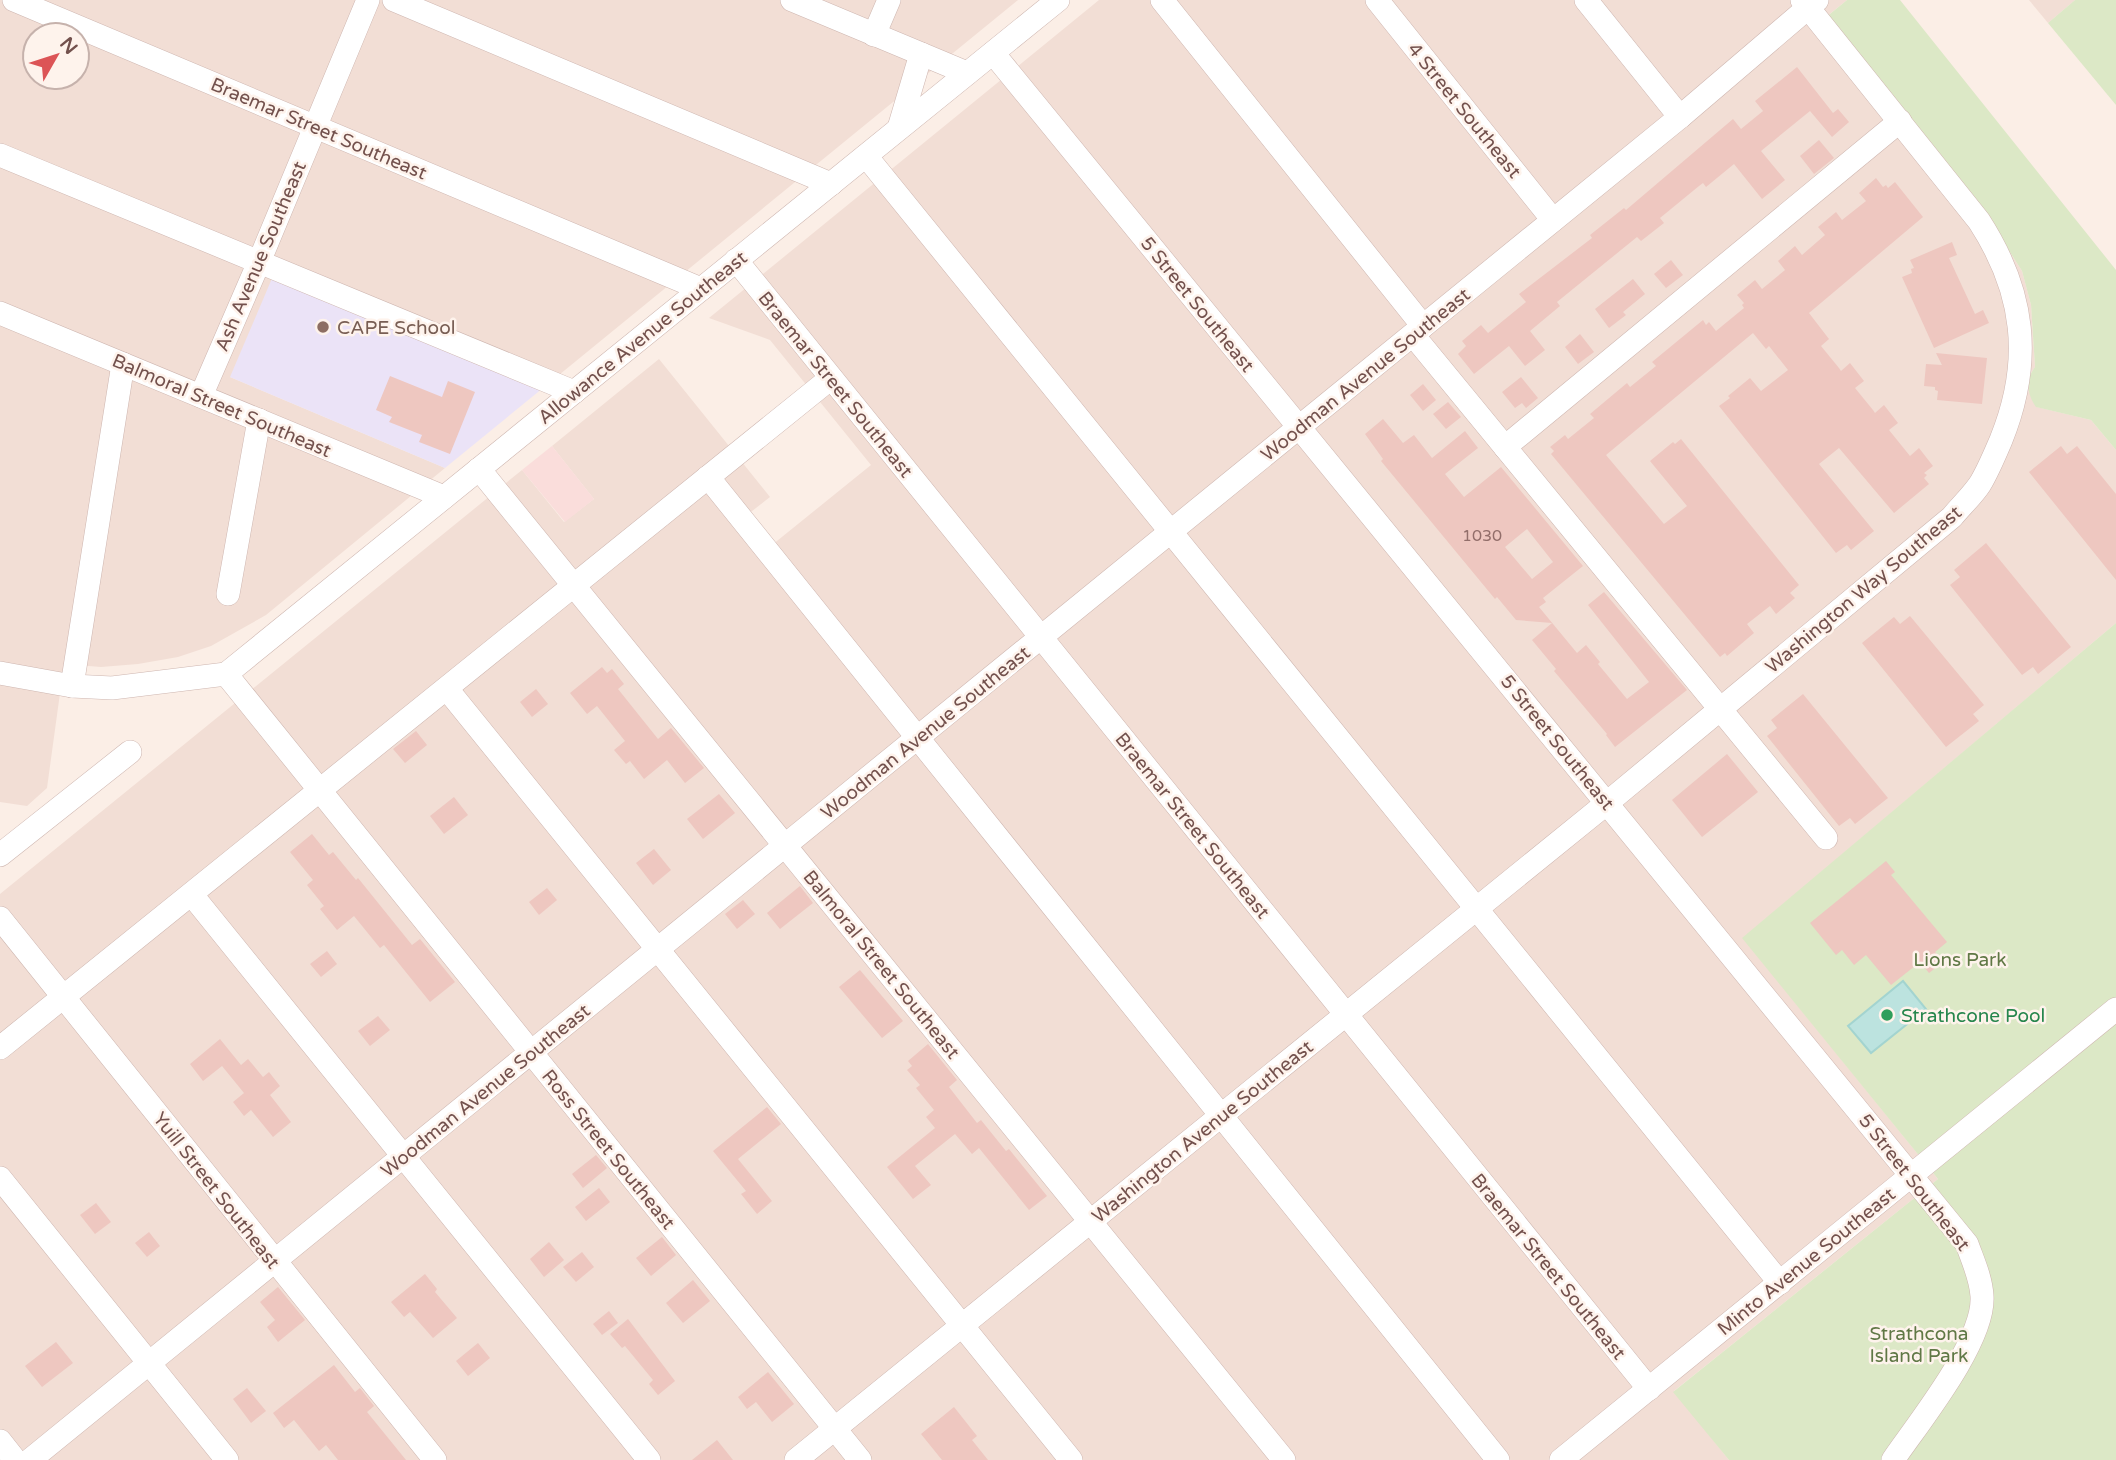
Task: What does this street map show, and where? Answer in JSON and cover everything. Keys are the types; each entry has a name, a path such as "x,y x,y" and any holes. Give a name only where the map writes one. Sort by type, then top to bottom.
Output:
{"street":[{"name":"Braemar Street Southeast","path":"14,0 701,289"},
{"name":"Ash Avenue Southeast","path":"201,396 368,0"},
{"path":"394,0 831,184"},
{"path":"792,0 967,73"},
{"path":"874,35 889,0"},
{"name":"Allowance Avenue Southeast","path":"226,674 1058,0"},
{"path":"1162,0 1418,330 1505,447 1826,838"},
{"name":"4 Street Southeast","path":"1377,0 1553,220"},
{"path":"1586,0 1680,117"},
{"name":"Woodman Avenue Southeast","path":"30,1460 1680,117 1809,2"},
{"name":"Washington Way Southeast","path":"1607,803 1952,517 1980,484 2010,417 2021,360 2017,307 2008,274 1996,248 1979,221 1809,2"},
{"name":"5 Street Southeast","path":"993,52 1967,1244 1977,1270 1982,1297 1980,1322 1965,1354 1892,1460"},
{"path":"899,128 921,54"},
{"path":"1505,447 1900,121"},
{"path":"0,155 574,392"},
{"path":"866,156 1780,1283"},
{"name":"Braemar Street Southeast","path":"736,260 1649,1389"},
{"name":"Balmoral Street Southeast","path":"0,313 444,497"},
{"path":"72,686 122,363"},
{"path":"0,1048 831,378"},
{"path":"228,594 260,420"},
{"name":"Balmoral Street Southeast","path":"479,469 1284,1460"},
{"path":"708,477 1498,1460"},
{"path":"0,673 72,686 112,688 226,674"},
{"name":"Ross Street Southeast","path":"226,674 860,1460"},
{"path":"446,689 1071,1460"},
{"path":"0,855 130,752"},
{"name":"Washington Avenue Southeast","path":"796,1460 1607,803"},
{"path":"192,895 649,1460"},
{"name":"Yuill Street Southeast","path":"0,918 435,1460"},
{"name":"Minto Avenue Southeast","path":"1561,1460 2116,1009"},
{"path":"0,1178 227,1460"},
{"path":"0,1441 15,1460"}],"shaded area":[{"path":"0,0 1018,0 543,388 230,377 445,468 266,615 211,646 178,657 138,664 101,667 64,664 47,788 27,806 0,802"},
{"path":"1099,0 1847,0 1826,17 2001,238 2022,271 2031,305 2035,367 2030,375 2037,407 2091,420 2116,450 2116,623 1743,938 1938,1179 1674,1391 1729,1460 0,1460 0,894 522,470 564,522 594,499 552,446 659,359 770,497 747,515 772,545 871,465 770,340 709,318"},
{"path":"2029,0 2075,0 2048,23"},
{"name":"CAPE School","path":"273,276 543,388 445,468 230,377"},
{"path":"552,446 594,499 565,522 522,470"}],"green space":[{"path":"1847,0 1900,0 2116,270 2116,450 2091,420 2036,407 2033,402 2028,387 2035,367 2031,305 2022,271 2001,238 1825,18"},
{"path":"2075,0 2116,0 2116,105 2048,23"},
{"name":"Lions Park","path":"2116,623 2116,1460 1729,1460 1673,1392 1938,1179 1742,938"}],"water":[{"path":"1903,981 1926,1009 1871,1053 1848,1026"}],"building":[{"path":"1797,67 1833,113 1838,109 1849,122 1832,137 1810,111 1761,151 1785,180 1762,199 1734,164 1706,187 1703,183 1699,186 1660,218 1664,223 1641,241 1637,237 1557,302 1560,306 1530,331 1545,350 1525,366 1509,346 1474,374 1458,354 1466,346 1462,341 1481,325 1488,333 1526,302 1519,294 1592,238 1590,235 1624,208 1626,210 1733,119 1741,129 1763,111 1755,101"},
{"path":"1819,140 1834,158 1814,174 1800,156"},
{"path":"1876,178 1883,187 1886,185 1888,188 1895,182 1923,217 1809,313 1829,339 1821,346 1841,371 1850,363 1864,381 1855,388 1875,413 1884,405 1898,423 1889,430 1910,456 1919,448 1933,466 1924,473 1929,484 1894,513 1839,448 1819,464 1874,531 1851,550 1847,545 1836,553 1719,406 1750,378 1761,391 1788,370 1769,346 1766,349 1753,333 1606,455 1664,524 1687,506 1650,461 1673,442 1675,444 1681,439 1799,585 1790,593 1795,598 1776,614 1770,606 1747,624 1754,633 1727,656 1725,653 1720,657 1551,454 1554,451 1550,447 1565,435 1568,439 1594,418 1590,414 1627,383 1630,387 1656,366 1652,362 1703,320 1706,325 1709,322 1716,331 1744,308 1744,303 1737,295 1755,280 1762,289 1785,270 1778,261 1795,246 1802,255 1825,235 1818,227 1836,212 1842,220 1866,201 1859,193"},
{"path":"1952,242 1957,255 1949,258 1975,314 1983,310 1989,323 1934,348 1902,277 1912,273 1911,269 1914,268 1910,260"},
{"path":"1671,260 1683,275 1666,288 1654,274"},
{"path":"1633,279 1645,294 1623,312 1626,315 1609,328 1595,309"},
{"path":"1580,334 1594,352 1578,364 1565,347"},
{"path":"1936,353 1987,358 1982,404 1937,400 1938,391 1935,387 1924,386 1926,364 1942,365"},
{"path":"390,376 442,397 448,381 475,392 450,454 419,442 422,435 389,422 392,417 376,410"},
{"path":"1521,377 1538,398 1526,408 1522,403 1515,408 1502,392"},
{"path":"1423,384 1436,400 1423,411 1410,395"},
{"path":"1448,402 1461,417 1446,429 1433,414"},
{"path":"1383,419 1403,443 1414,435 1432,458 1465,431 1478,448 1445,474 1464,497 1501,467 1583,566 1543,598 1546,602 1539,607 1577,653 1586,645 1627,699 1649,682 1588,605 1604,592 1687,690 1615,747 1532,640 1552,623 1516,620 1497,597 1495,599 1381,461 1383,459 1365,434","holes":["1527,529 1553,562 1532,579 1505,547"]},
{"path":"2061,446 2067,454 2077,446 2116,494 2116,580 2029,472"},
{"path":"1986,543 2071,647 2038,674 2033,667 2022,675 1950,585 1960,577 1954,570"},
{"path":"1910,616 1984,705 1973,714 1979,721 1946,747 1862,643 1894,617 1900,624"},
{"path":"602,667 607,673 612,669 624,684 618,689 658,739 671,728 704,768 685,783 667,760 644,779 630,761 626,764 614,750 625,741 597,706 587,714 570,693"},
{"path":"536,689 548,704 532,717 520,702"},
{"path":"1803,694 1888,798 1855,824 1850,818 1839,826 1767,736 1777,728 1771,720"},
{"path":"416,731 427,745 405,763 393,749"},
{"path":"1727,754 1758,792 1702,837 1672,800"},
{"path":"719,794 735,813 703,839 687,819"},
{"path":"454,797 468,815 444,834 430,816"},
{"path":"312,834 329,855 333,852 356,880 358,878 412,945 420,939 455,982 430,1002 384,945 380,948 354,916 337,930 320,909 324,906 307,885 313,880 290,852"},
{"path":"654,849 671,870 653,885 636,863"},
{"path":"1886,861 1895,872 1891,875 1947,942 1935,952 1943,962 1929,973 1920,962 1891,985 1866,955 1854,965 1842,950 1836,955 1810,923"},
{"path":"800,886 813,903 780,929 767,913"},
{"path":"547,888 557,900 539,915 529,902"},
{"path":"743,900 755,914 737,929 725,914"},
{"path":"327,951 337,964 321,977 310,964"},
{"path":"860,970 903,1021 882,1038 839,987"},
{"path":"378,1016 390,1030 370,1046 358,1031"},
{"path":"220,1039 241,1065 248,1059 263,1077 269,1072 280,1086 270,1095 291,1122 273,1137 251,1110 244,1116 233,1102 244,1093 222,1066 203,1081 190,1064"},
{"path":"928,1044 957,1080 949,1087 977,1123 981,1120 1006,1151 1009,1149 1047,1196 1029,1210 979,1148 972,1154 955,1134 915,1166 931,1185 913,1199 887,1167 935,1128 926,1117 934,1110 916,1088 920,1085 907,1070 912,1066 908,1061"},
{"path":"767,1107 781,1124 738,1159 772,1201 757,1214 741,1194 746,1191 713,1151"},
{"path":"596,1155 607,1168 583,1188 572,1174"},
{"path":"599,1188 610,1202 586,1221 575,1207"},
{"path":"96,1203 111,1222 95,1234 80,1215"},
{"path":"149,1232 160,1246 147,1257 135,1243"},
{"path":"662,1237 676,1255 651,1276 636,1258"},
{"path":"549,1242 564,1260 544,1277 530,1259"},
{"path":"582,1252 594,1267 576,1282 563,1267"},
{"path":"425,1274 437,1289 435,1292 457,1318 433,1338 410,1312 404,1317 391,1302"},
{"path":"693,1280 710,1301 683,1323 666,1303"},
{"path":"278,1287 305,1320 278,1342 267,1327 275,1320 260,1302"},
{"path":"609,1311 618,1323 602,1335 593,1324"},
{"path":"628,1319 675,1381 658,1395 649,1384 653,1380 625,1346 622,1348 610,1334"},
{"path":"56,1342 73,1363 42,1387 25,1366"},
{"path":"478,1343 490,1358 468,1376 456,1361"},
{"path":"334,1365 355,1392 360,1388 374,1406 367,1412 406,1460 338,1460 326,1445 319,1451 294,1420 284,1428 273,1413"},
{"path":"768,1372 794,1404 772,1422 756,1402 747,1409 738,1397"},
{"path":"247,1388 266,1411 251,1423 233,1399"},
{"path":"954,1407 977,1436 972,1440 988,1460 942,1460 921,1434"},
{"path":"717,1440 733,1460 692,1460"}],"place":[{"name":"CAPE School","path":"323,327"},
{"name":"Strathcone Pool","path":"1887,1015"}],"park label":[{"name":"Strathcona Island Park","path":"1919,1344"}]}
